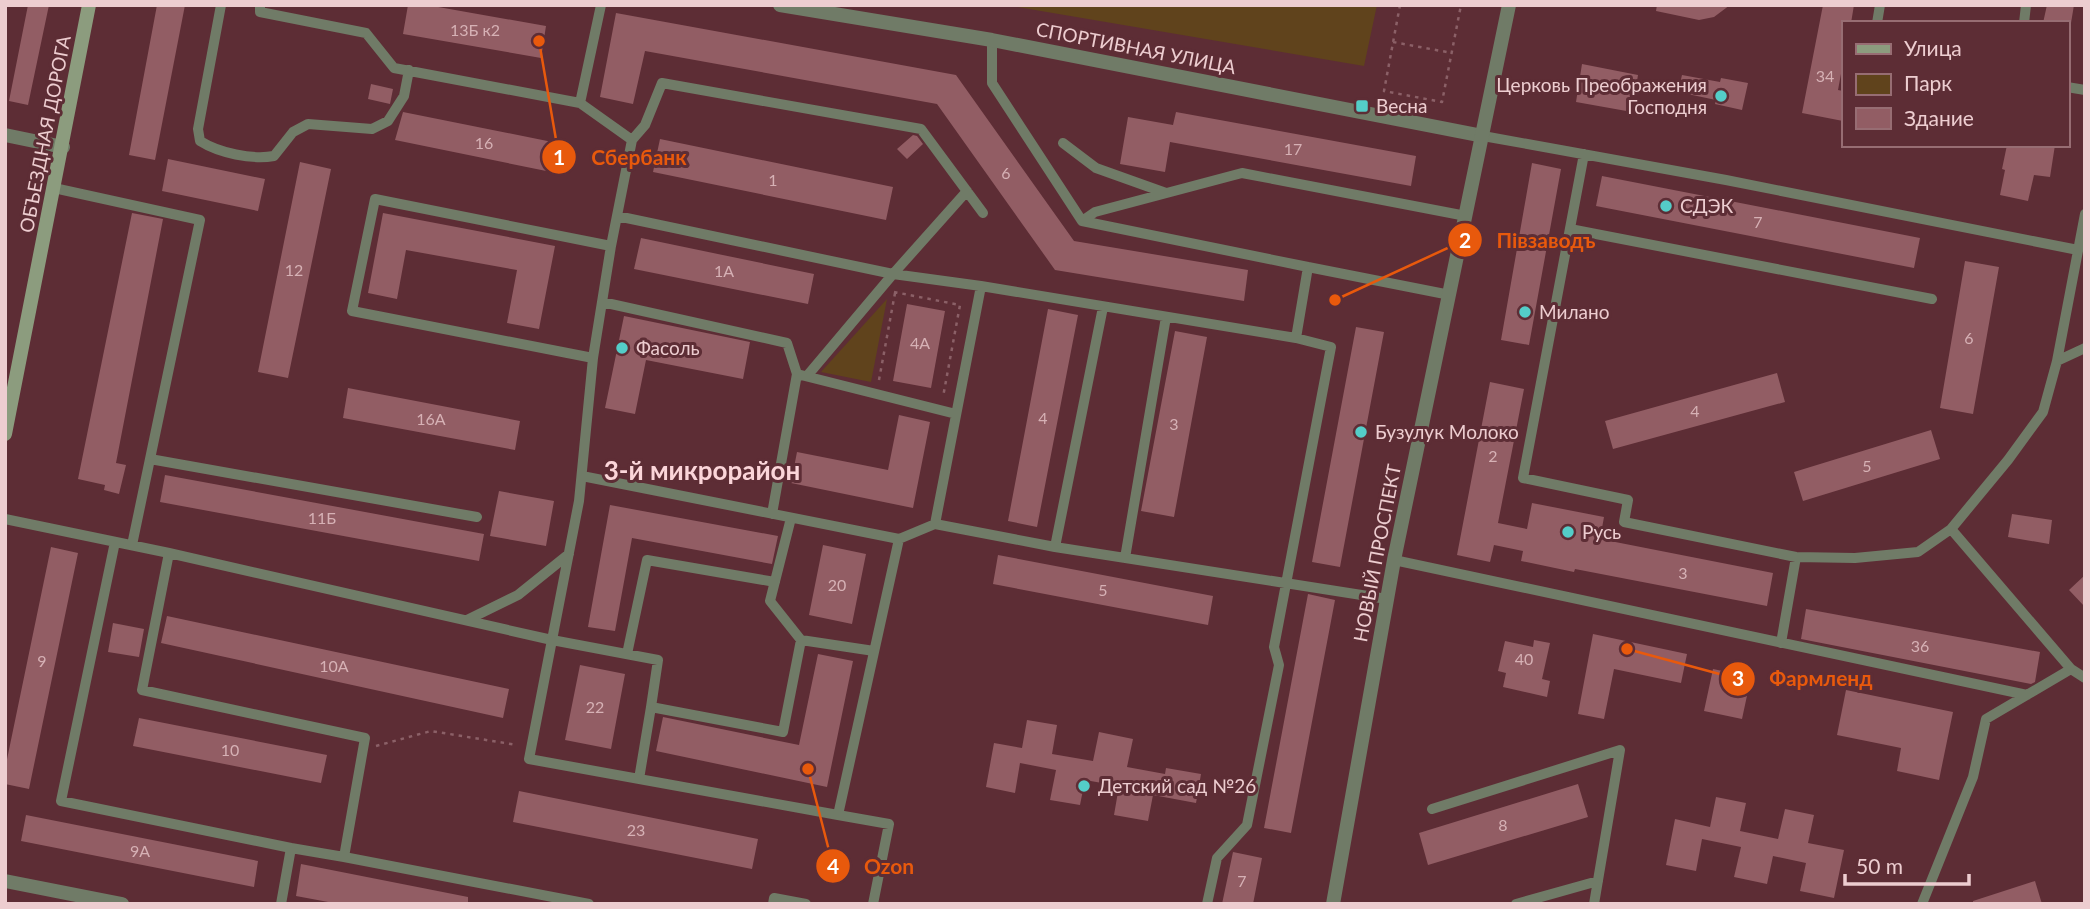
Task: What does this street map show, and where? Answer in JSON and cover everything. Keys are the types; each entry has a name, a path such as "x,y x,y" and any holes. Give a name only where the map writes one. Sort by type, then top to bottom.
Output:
{"main road":[{"name":"ОБЪЕЗДНАЯ ДОРОГА","path":"5,434 8,405 63,146 89,5"}],"street":[{"name":"СПОРТИВНАЯ УЛИЦА","path":"780,5 992,40 1483,136"},
{"name":"НОВЫЙ ПРОСПЕКТ","path":"1333,904 1394,560 1509,5"},
{"path":"5,135 63,146"},
{"path":"5,881 122,904"}],"lane":[{"path":"220,5 198,128 200,141 212,148 264,158 274,156 293,132 308,124 372,128 388,121 404,96 409,70"},
{"path":"261,5 260,12 366,33 394,68 580,103 632,140"},
{"path":"580,103 601,5"},
{"path":"992,40 992,83 1082,221 1450,295"},
{"path":"873,904 889,824 528,759 569,554 582,476 593,358 632,140 645,125 662,83 921,129 983,214"},
{"path":"1483,136 2078,250"},
{"path":"1063,143 1096,168 1166,193"},
{"path":"1584,155 1523,478 1628,500 1624,522 1796,557 1855,558 1918,552 1951,529 2008,460 2043,412 2057,361 2085,214"},
{"path":"1082,221 1096,212 1242,173 1466,216"},
{"path":"54,188 200,220 132,545"},
{"path":"772,514 802,375 967,191"},
{"path":"593,358 352,311 376,199 611,246"},
{"path":"617,216 893,274 981,286 1331,346 1274,647 1279,665 1247,825 1217,858 1207,904"},
{"path":"1570,229 1932,299"},
{"path":"1296,338 1308,267"},
{"path":"935,524 981,286"},
{"path":"602,302 787,343 802,375"},
{"path":"1055,547 1103,307"},
{"path":"1125,558 1166,317"},
{"path":"2057,361 2085,348"},
{"path":"802,375 956,414"},
{"path":"150,458 477,517"},
{"path":"582,476 899,540 935,524 1055,547 1387,599"},
{"path":"791,518 770,601 801,639 874,651"},
{"path":"5,519 169,553 552,640 658,660 639,779"},
{"path":"1951,529 2071,669 2085,678"},
{"path":"838,814 899,540"},
{"path":"115,542 61,801 589,904"},
{"path":"169,553 142,690 365,737 344,857"},
{"path":"467,620 518,595 569,554"},
{"path":"1781,643 1796,557"},
{"path":"627,654 647,560 775,582"},
{"path":"1394,560 2027,695"},
{"path":"651,707 783,732 801,639"},
{"path":"1921,903 1973,777 1986,719 2071,669"},
{"path":"1432,809 1620,750 1594,904"},
{"path":"281,904 291,848"},
{"path":"1516,904 1598,881"},
{"path":"773,904 774,898 806,904"}],"path":[{"path":"1400,5 1384,91 1442,102 1461,5"},
{"path":"1393,42 1452,53"},
{"path":"880,290 960,306 943,398"},
{"path":"877,386 895,292"},
{"path":"363,749 431,731 531,747"}],"green space":[{"path":"1005,5 1377,5 1364,66"},
{"path":"887,299 871,382 821,372"}],"building":[{"path":"28,5 49,5 28,105 9,101"},
{"path":"157,5 185,5 155,160 129,155"},
{"path":"408,5 427,5 546,26 541,58 403,34"},
{"path":"1657,5 1730,5 1714,17 1699,20 1656,11"},
{"path":"1823,5 1854,5 1851,21 1842,21 1842,68 1838,90 1842,91 1842,121 1802,113"},
{"path":"2047,5 2074,5 2071,23 2043,21"},
{"path":"616,13 956,75 1074,241 1248,270 1244,301 1055,270 937,104 645,51 633,104 600,97"},
{"path":"1582,64 1638,75 1632,112 1576,102"},
{"name":"Церковь Преображения Господня","path":"1682,75 1720,82 1721,78 1748,83 1742,110 1715,104 1716,100 1678,92"},
{"path":"371,84 393,89 390,104 368,99"},
{"path":"403,112 572,146 566,175 395,140"},
{"path":"1176,112 1416,156 1411,186 1170,142 1165,172 1120,164 1128,117 1173,125"},
{"path":"913,135 923,144 907,159 897,149"},
{"path":"660,139 893,187 886,220 653,172"},
{"path":"2007,147 2055,147 2050,177 2034,175 2028,201 2000,195 2005,170 2002,169"},
{"path":"168,159 265,179 258,211 162,191"},
{"path":"300,162 331,169 288,378 258,372"},
{"path":"1532,163 1561,169 1529,345 1501,340"},
{"path":"1602,176 1920,238 1914,268 1596,206"},
{"path":"132,213 163,219 116,463 126,465 119,494 104,490 105,485 78,479"},
{"path":"383,213 555,246 539,329 507,323 517,270 406,250 397,299 368,293"},
{"path":"641,238 814,274 808,304 634,269"},
{"path":"1965,261 1999,267 1973,414 1940,408"},
{"path":"907,304 945,311 931,388 893,381"},
{"path":"1048,309 1078,315 1037,527 1008,521"},
{"path":"624,316 750,342 743,379 646,360 635,414 605,408"},
{"path":"1356,327 1384,332 1340,567 1312,562"},
{"path":"1175,331 1207,337 1174,517 1141,511"},
{"path":"1777,373 1785,402 1613,449 1605,421"},
{"path":"1490,382 1524,389 1498,523 1527,529 1532,503 1604,517 1600,539 1773,573 1767,606 1521,561 1523,551 1494,545 1490,562 1457,555"},
{"path":"348,388 520,421 515,450 343,418"},
{"path":"899,415 930,422 913,508 791,483 797,452 888,470"},
{"path":"1931,430 1940,459 1803,501 1794,472"},
{"path":"165,475 484,534 479,561 160,502"},
{"path":"499,491 554,501 546,546 490,536"},
{"path":"610,505 778,536 772,564 632,538 615,631 588,627"},
{"path":"2012,514 2052,520 2049,544 2008,537"},
{"path":"823,545 866,554 852,624 809,615"},
{"path":"51,547 78,553 29,789 5,784 5,769"},
{"path":"998,555 1213,596 1208,625 993,584"},
{"path":"2085,575 2085,607 2069,590"},
{"path":"1308,594 1335,600 1291,833 1264,828"},
{"path":"1806,609 2040,652 2035,682 2031,684 1801,639"},
{"path":"167,616 509,689 503,718 161,643"},
{"path":"113,623 144,629 139,657 108,652"},
{"path":"1593,634 1687,654 1681,683 1614,669 1604,719 1578,714"},
{"path":"1534,640 1550,643 1542,679 1550,681 1547,697 1503,687 1506,673 1498,671 1505,641 1533,647"},
{"path":"818,654 853,661 827,787 656,751 663,717 799,745"},
{"path":"580,665 625,674 611,749 565,740"},
{"path":"1713,669 1751,677 1742,719 1704,711"},
{"path":"1846,690 1953,712 1939,780 1897,771 1901,748 1837,735"},
{"path":"139,718 327,755 321,783 133,746"},
{"path":"1027,720 1057,725 1052,754 1093,761 1099,732 1133,739 1127,767 1165,774 1166,768 1201,774 1196,803 1153,795 1148,821 1114,815 1119,786 1085,780 1080,805 1050,800 1056,770 1020,763 1015,793 986,787 994,743 1022,748"},
{"path":"1578,784 1588,817 1428,865 1419,833"},
{"path":"519,791 758,839 752,869 513,822"},
{"path":"1716,797 1746,803 1740,831 1778,839 1785,809 1814,815 1808,843 1844,850 1834,898 1800,891 1806,863 1773,856 1767,884 1734,877 1741,847 1702,839 1696,871 1666,865 1675,819 1710,827"},
{"path":"26,815 258,861 254,887 21,841"},
{"path":"1233,852 1262,858 1253,904 1222,904"},
{"path":"301,864 468,897 468,904 339,904 296,896"},
{"path":"2035,881 2042,904 1973,904 1973,901"}],"place":[{"name":"Сбербанк","path":"539,41"},
{"name":"Церковь Преображения Господня","path":"1721,96"},
{"name":"Весна","path":"1362,106"},
{"name":"СДЭК","path":"1666,206"},
{"name":"Півзаводъ","path":"1335,300"},
{"name":"Милано","path":"1525,312"},
{"name":"Фасоль","path":"622,348"},
{"name":"Бузулук Молоко","path":"1361,432"},
{"name":"Русь","path":"1568,532"},
{"name":"Фармленд","path":"1627,649"},
{"name":"Ozon","path":"808,769"},
{"name":"Детский сад №26","path":"1084,786"}],"district":[{"name":"3-й микрорайон","path":"702,471"}]}
